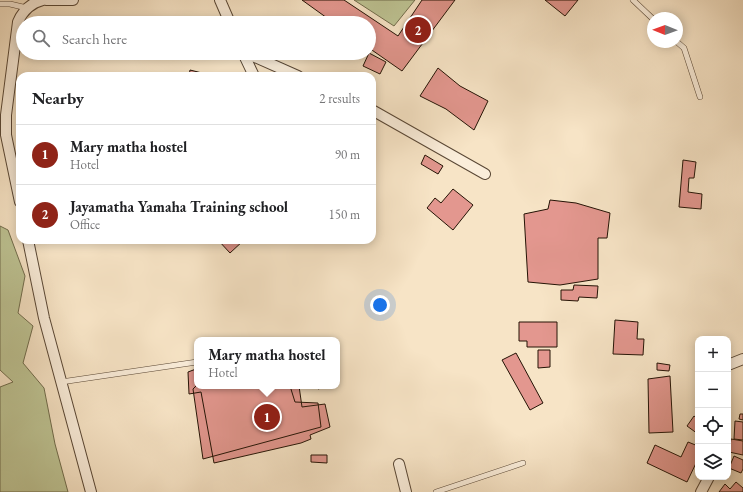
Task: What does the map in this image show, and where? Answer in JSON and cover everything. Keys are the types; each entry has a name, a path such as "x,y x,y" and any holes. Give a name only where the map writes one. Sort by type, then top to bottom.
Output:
{"street":[{"path":"20,16 21,13 35,2 45,0 73,0"},
{"path":"220,0 227,16"},
{"path":"16,38 6,115 6,135 16,183"},
{"path":"248,60 252,72"},
{"path":"261,60 289,72"},
{"path":"376,112 485,174"},
{"path":"29,244 44,318 91,492"},
{"path":"731,364 743,359"},
{"path":"399,464 406,492"},
{"path":"701,492 707,480"}],"lane":[{"path":"633,0 647,13"},
{"path":"0,4 10,4 27,8"},
{"path":"683,47 700,98"},
{"path":"61,382 194,362"},
{"path":"436,492 523,463"}],"green space":[{"path":"354,0 415,0 394,26"},
{"path":"0,226 8,230 25,276 18,313 33,326 23,363 44,388 55,444 68,492 0,492 0,387 13,382 0,370"}],"building":[{"path":"302,0 344,0 368,16 324,16"},
{"path":"422,0 455,0 402,71 376,53 376,21 398,36"},
{"path":"545,0 578,0 565,16"},
{"path":"376,57 386,62 380,74 363,66 366,60 376,60"},
{"path":"438,68 460,86 488,101 474,130 446,109 420,96"},
{"path":"425,155 443,166 438,174 421,164"},
{"path":"683,160 696,162 694,178 689,178 688,192 702,194 701,209 679,207"},
{"path":"453,189 473,205 453,230 427,208 435,198 441,203"},
{"path":"550,200 576,203 610,213 607,238 598,238 598,279 560,285 528,282 524,214 548,209"},
{"path":"222,244 240,244 230,253"},
{"path":"574,285 598,286 597,298 579,297 578,301 561,300 561,290 573,290"},
{"path":"615,320 638,322 637,339 644,339 643,355 613,354"},
{"path":"519,322 557,322 557,347 527,347 527,341 519,341"},
{"path":"538,350 550,350 550,367 538,368"},
{"path":"516,353 543,403 530,410 502,360"},
{"path":"657,363 670,365 669,371 657,370"},
{"path":"194,370 194,389 299,389 302,407 325,404 330,427 310,435 311,439 301,443 214,463 201,392 189,394 188,372"},
{"path":"670,376 673,432 649,433 648,379"},
{"path":"193,389 291,389 295,402 318,403 321,427 203,459"},
{"path":"740,414 743,414 743,420 739,419"},
{"path":"694,416 695,417 695,432 687,426"},
{"path":"735,421 743,422 743,440 734,439"},
{"path":"731,439 743,441 743,455 731,452"},
{"path":"688,442 695,445 695,465 687,482 647,463 655,445 681,457"},
{"path":"311,455 327,455 327,463 311,462"},
{"path":"734,456 743,460 743,469 741,473 731,469 731,463"},
{"path":"736,482 743,488 743,492 719,492 725,484 730,489"}],"place":[{"name":"Jayamatha Yamaha Training school","path":"418,30"},
{"name":"Mary matha hostel","path":"267,417"}]}
